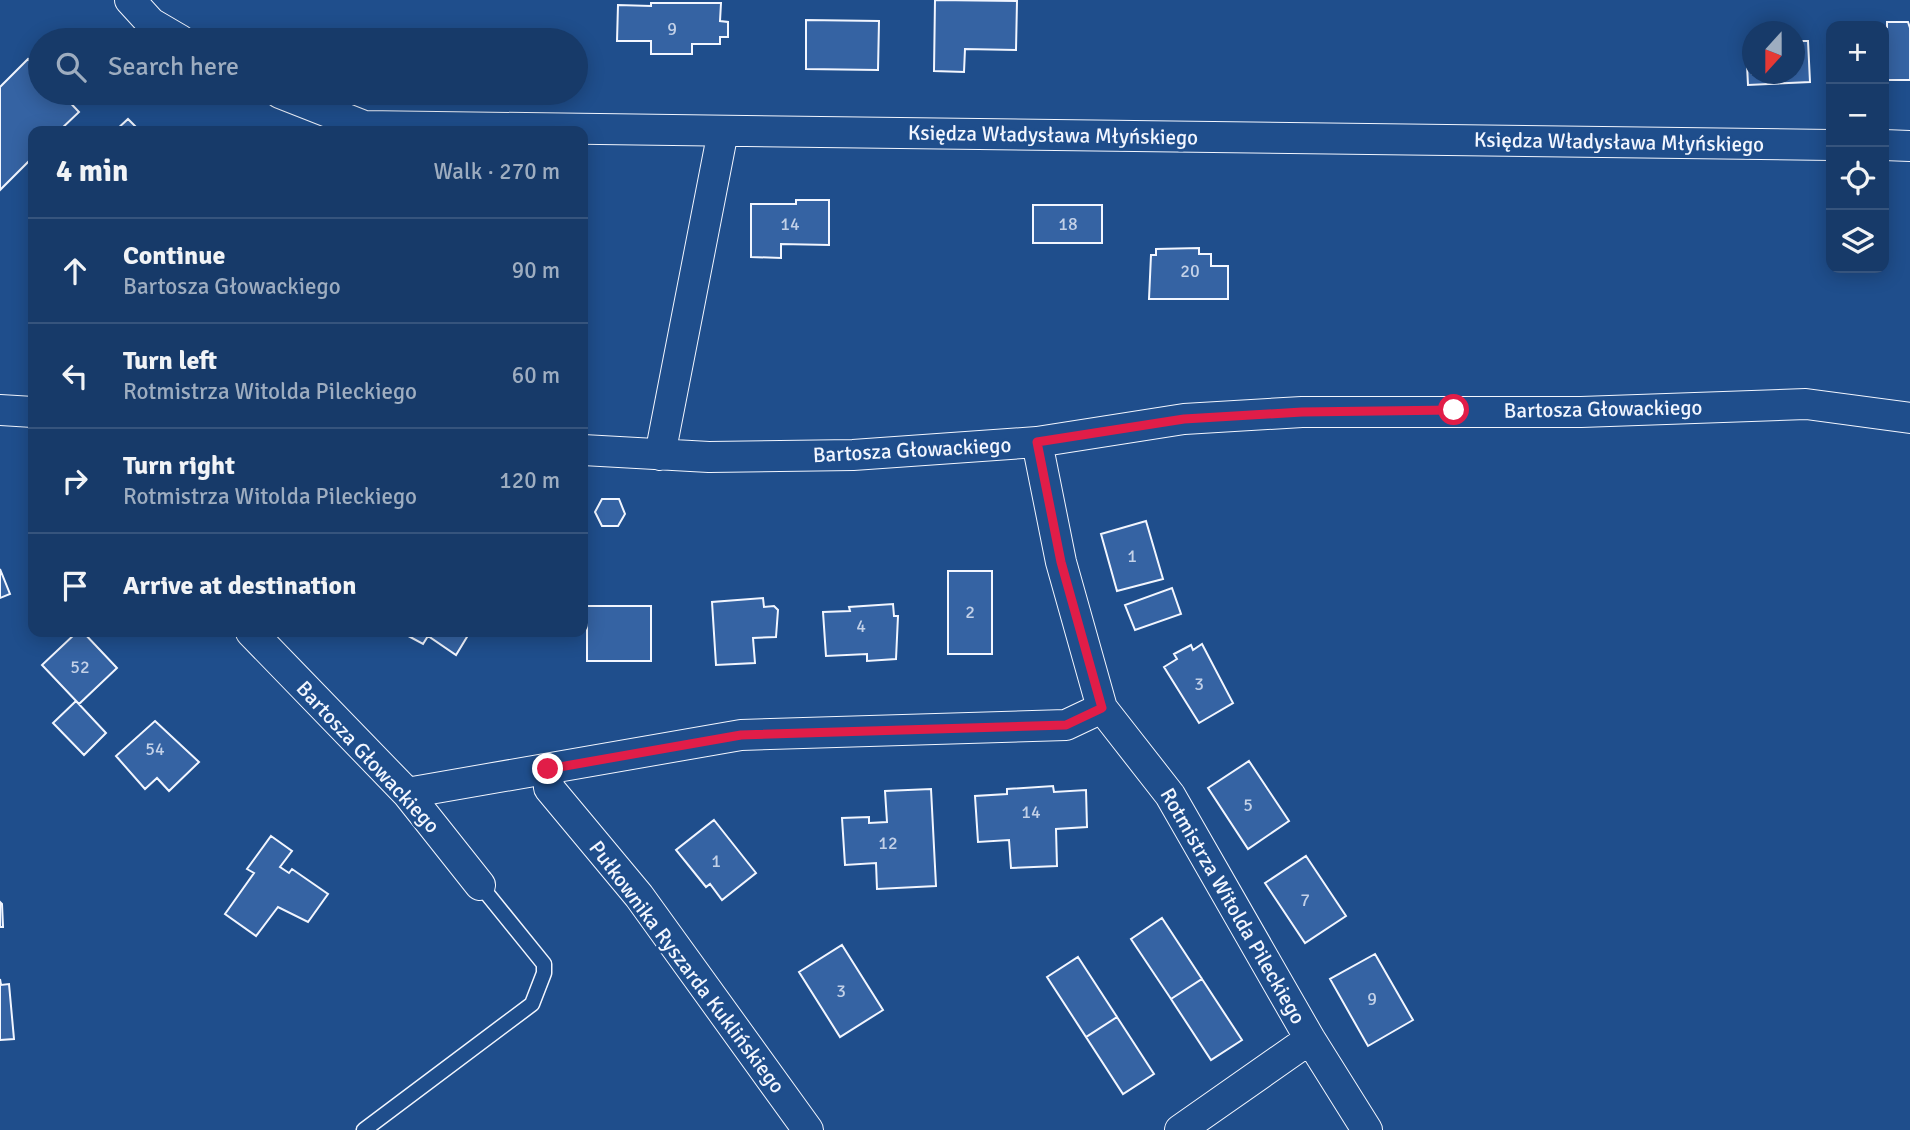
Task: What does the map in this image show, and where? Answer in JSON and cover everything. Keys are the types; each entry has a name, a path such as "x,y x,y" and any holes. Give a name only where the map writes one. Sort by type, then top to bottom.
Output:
{"street":[{"path":"130,0 151,23 160,28"},
{"name":"Księdza Władysława Młyńskiego","path":"311,105 365,126"},
{"name":"Księdza Władysława Młyńskiego","path":"588,129 1826,145"},
{"path":"660,455 723,131"},
{"path":"1889,145 1910,146"},
{"name":"Bartosza Głowackiego","path":"588,450 660,455 853,455 1037,442 1184,419 1302,412 1581,412 1806,404 1910,418"},
{"path":"0,410 28,412"},
{"name":"Rotmistrza Witolda Pileckiego","path":"1037,442 1061,562 1102,708 1170,795 1310,1039 1367,1130"},
{"name":"Bartosza Głowackiego","path":"256,637 407,793 480,885"},
{"path":"407,793 741,735 1066,725 1102,708"},
{"name":"Pułkownika Ryszarda Kuklińskiego","path":"548,769 549,788 639,896 808,1130"},
{"name":"Rotmistrza Witolda Pileckiego","path":"1180,1130 1310,1039"}],"lane":[{"path":"364,1130 532,1004 544,964 480,885"}],"building":[{"path":"935,0 1017,1 1016,50 965,49 964,72 934,71"},
{"path":"651,3 721,3 720,21 728,22 728,37 720,37 720,44 692,44 692,54 651,54 651,41 617,41 618,5 651,6"},
{"path":"806,20 879,21 878,70 806,69"},
{"path":"1889,22 1908,22 1910,80 1889,80"},
{"path":"1805,41 1808,41 1810,82 1805,82"},
{"path":"28,59 28,105 72,105 79,112 64,126 28,126 28,162 0,190 0,87"},
{"path":"128,119 135,126 120,126"},
{"path":"796,200 829,200 829,245 781,244 781,258 751,257 751,204 796,204"},
{"path":"1033,205 1102,205 1102,243 1033,243"},
{"path":"1199,248 1199,254 1211,254 1211,266 1228,266 1228,299 1149,299 1151,255 1156,255 1156,249"},
{"path":"602,499 619,499 625,514 618,526 602,526 595,512"},
{"path":"1146,521 1163,579 1117,591 1101,534"},
{"path":"0,569 10,594 0,598"},
{"path":"948,571 992,571 992,654 948,654"},
{"path":"1172,588 1181,614 1135,630 1125,605"},
{"path":"763,598 764,607 774,606 778,610 776,637 753,638 755,663 716,665 712,602"},
{"path":"893,604 894,616 898,616 896,659 867,661 867,654 826,656 823,612"},
{"path":"588,606 651,606 651,661 587,661"},
{"path":"72,637 88,637 117,668 79,704 42,665"},
{"path":"410,637 427,637 423,644"},
{"path":"429,637 467,637 456,655"},
{"path":"1202,644 1233,703 1199,723 1164,667 1177,659 1174,654 1191,645 1193,650"},
{"path":"76,701 106,733 84,755 53,723"},
{"path":"155,721 199,762 169,791 157,778 145,789 116,756"},
{"path":"1249,761 1289,821 1248,849 1208,788"},
{"path":"1053,786 1054,792 1086,790 1087,827 1056,829 1057,866 1011,868 1009,840 978,842 975,796 1007,794 1007,789"},
{"path":"931,789 936,886 877,889 876,863 845,865 842,818 869,817 869,823 887,822 885,791"},
{"path":"714,820 756,873 722,900 710,884 706,887 676,850"},
{"path":"271,836 292,851 280,867 289,873 292,869 328,894 308,922 278,907 256,936 225,914 254,873 247,869"},
{"path":"1306,856 1346,916 1305,943 1265,883"},
{"path":"0,902 2,904 3,927 0,927"},
{"path":"1162,918 1202,979 1171,999 1131,939"},
{"path":"842,945 883,1010 840,1037 799,972"},
{"path":"1375,954 1413,1020 1368,1046 1330,979"},
{"path":"1078,957 1117,1017 1086,1037 1047,977"},
{"path":"0,979 1,985 9,984 14,1039 0,1040"},
{"path":"1202,979 1242,1040 1211,1060 1171,999"},
{"path":"1117,1017 1154,1074 1123,1094 1086,1037"}],"route":[{"path":"548,769 741,735 1066,725 1102,708 1061,562 1037,442 1184,419 1302,412 1454,410"}]}
